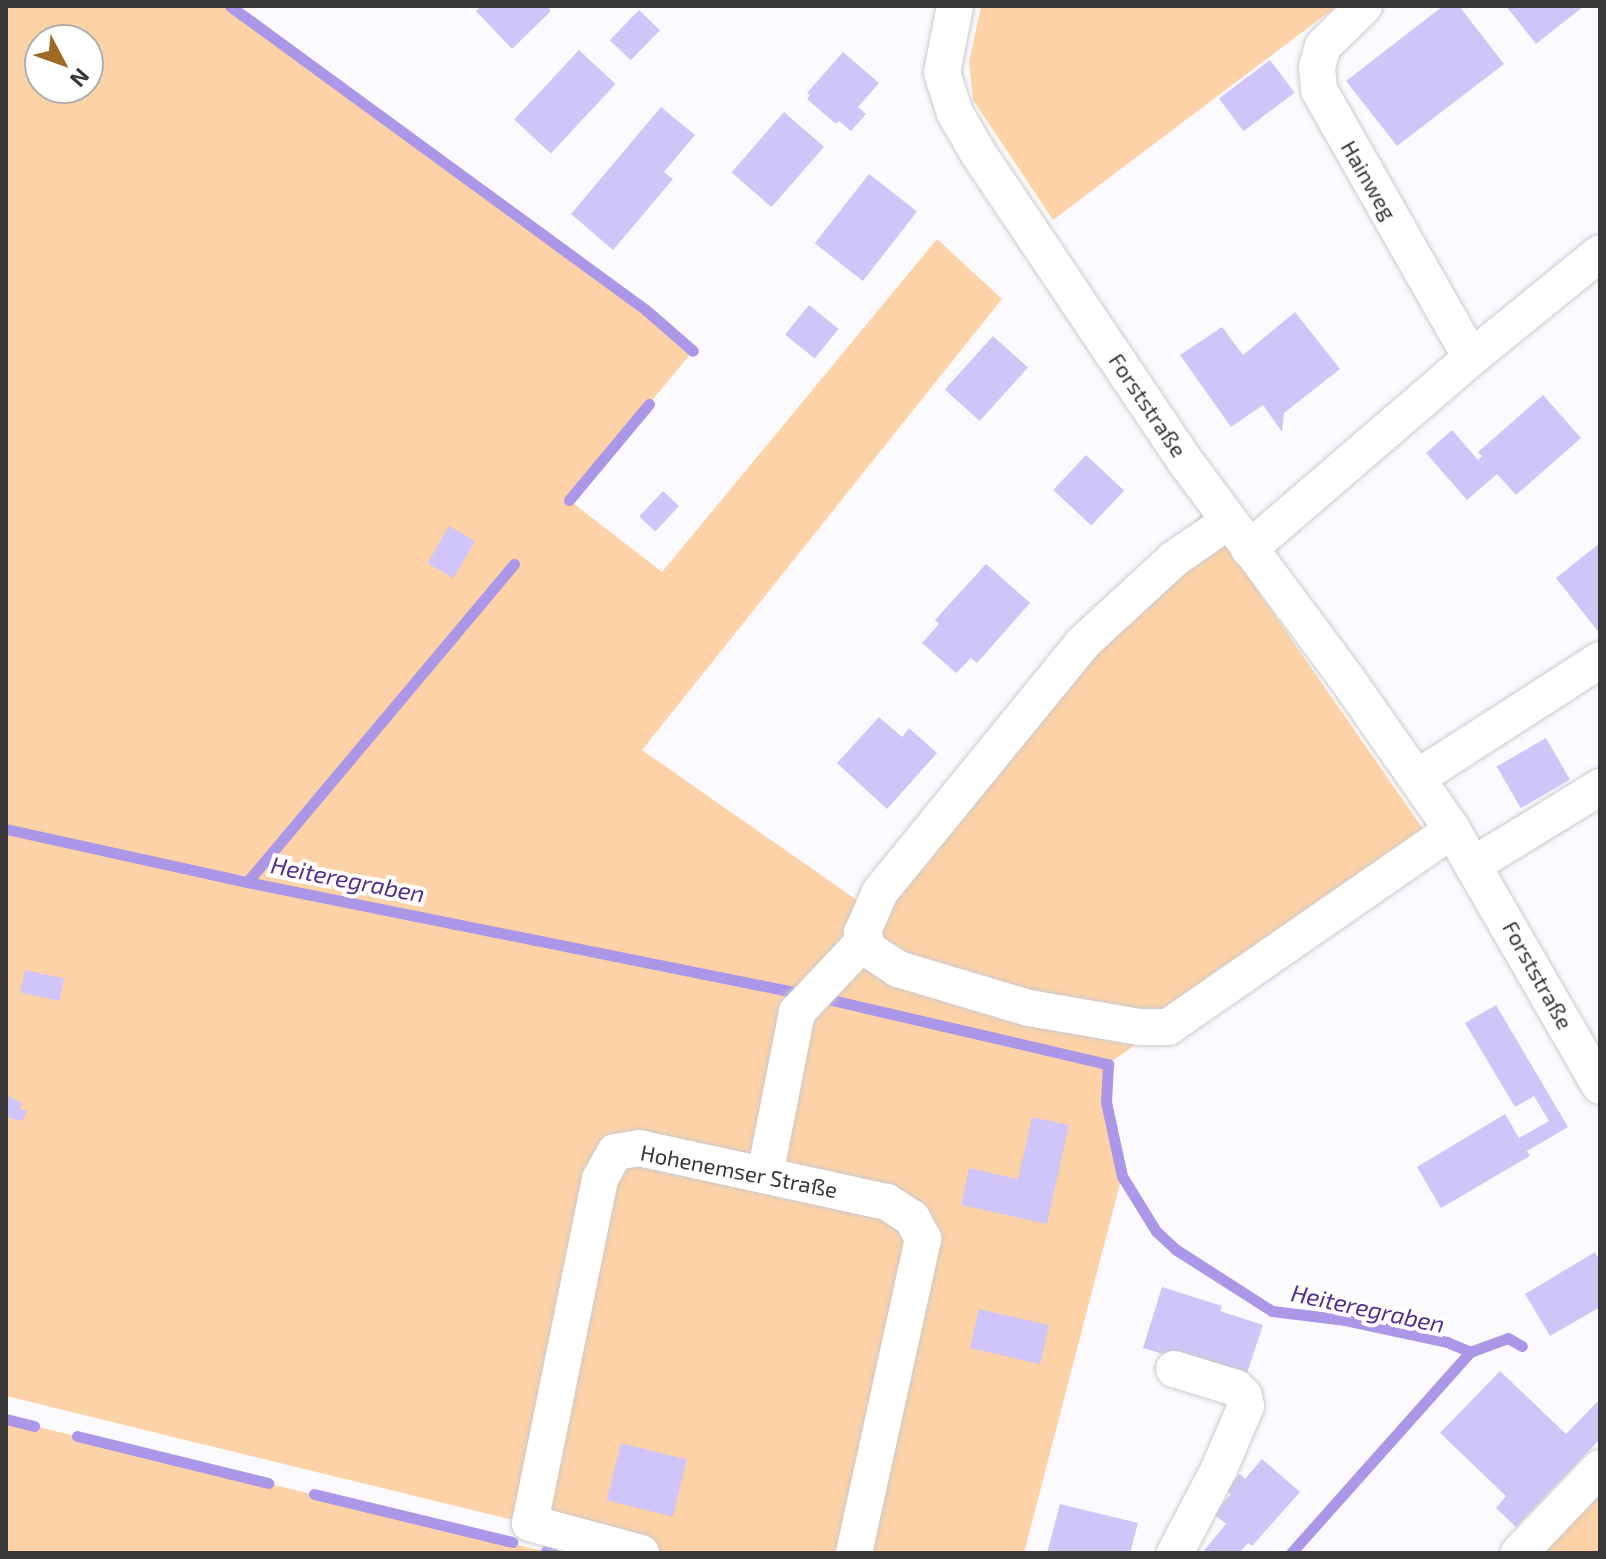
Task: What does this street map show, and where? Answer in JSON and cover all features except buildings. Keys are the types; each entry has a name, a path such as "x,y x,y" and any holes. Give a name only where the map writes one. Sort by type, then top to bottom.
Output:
{"street":[{"name":"Forststraße","path":"955,6 942,73 955,113 1239,535 1417,778 1475,864 1600,1086"},
{"name":"Hainweg","path":"1364,6 1323,46 1317,67 1319,90 1471,358"},
{"path":"1452,830 1168,1027 1139,1027 1029,1008 898,969 869,950 862,933 880,892 1083,643 1174,559 1239,535 1471,358 1600,253"},
{"path":"1417,778 1600,660"},
{"path":"1475,864 1600,787"},
{"path":"765,1175 797,1012 865,940"},
{"name":"Hohenemser Straße","path":"641,1553 530,1523 600,1179 615,1152 639,1148 887,1202 912,1218 923,1239 854,1553"},
{"path":"1174,1369 1236,1388 1244,1396 1246,1406 1219,1469 1175,1553"},
{"path":"1519,1553 1600,1468"}],"shaded area":[{"path":"6,6 230,6 646,310 693,351 569,500 662,572 937,239 1002,299 642,750 871,910 1203,512 1430,839 1108,1064 1106,1102 1122,1176 1024,1553 648,1553 6,1396"},
{"path":"981,6 1337,6 1053,220 973,100 969,62"},
{"path":"6,1419 551,1553 6,1553"},
{"path":"1600,1486 1600,1553 1536,1553"}],"waterway":[{"path":"230,6 646,310 693,351"},
{"path":"569,500 649,404"},
{"name":"Heiteregraben","path":"514,564 247,882 799,993"},
{"path":"6,829 247,882"},
{"name":"Heiteregraben","path":"819,997 1108,1064 1106,1102 1122,1176 1156,1231 1175,1249 1272,1311 1345,1320 1447,1342 1470,1352 1291,1553"},
{"path":"1470,1352 1508,1338 1522,1346"},
{"path":"6,1419 34,1426"},
{"path":"77,1436 268,1483"},
{"path":"314,1494 512,1542"},
{"path":"546,1551 554,1553"}]}
